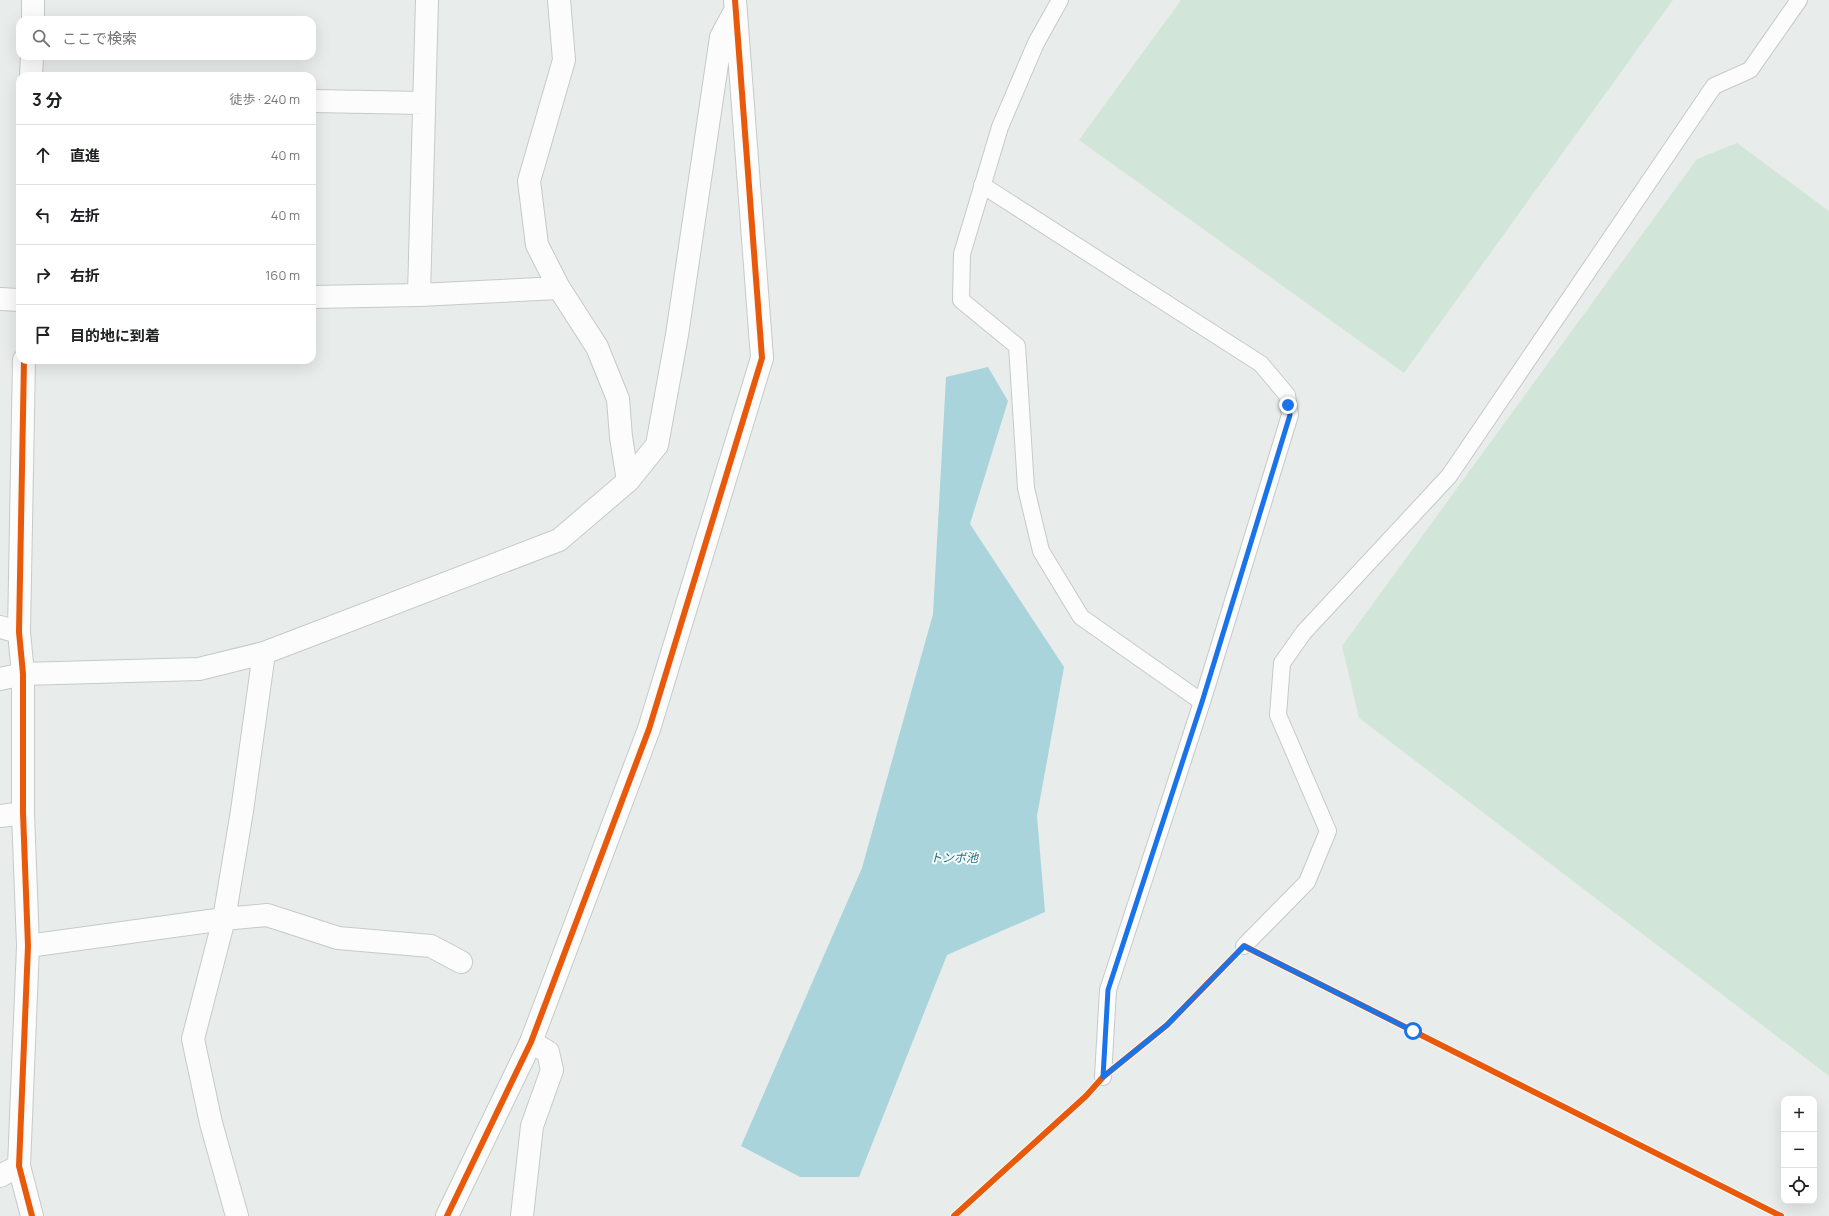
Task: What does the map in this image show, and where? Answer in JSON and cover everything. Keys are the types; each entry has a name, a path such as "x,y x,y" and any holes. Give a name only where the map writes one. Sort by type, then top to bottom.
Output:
{"street":[{"path":"33,0 33,16"},
{"path":"419,295 427,0"},
{"path":"559,0 564,60 529,181 537,245 559,288 597,347 618,399 621,437 628,481"},
{"path":"0,679 22,674 199,669 264,653 559,540 628,481 657,445 677,335 721,37 735,5"},
{"path":"447,1216 531,1042 649,730 762,358 735,5"},
{"path":"31,72 32,60"},
{"path":"316,101 424,104"},
{"path":"316,297 419,295 559,288"},
{"path":"0,299 16,300"},
{"path":"24,364 10,630 22,674 23,813 28,946 19,1166 32,1216"},
{"path":"237,1216 211,1123 193,1039 224,919 242,811 264,653"},
{"path":"0,816 23,813"},
{"path":"28,946 224,919 267,915 338,938 431,946 461,962"},
{"path":"522,1216 532,1126 552,1070 548,1052 531,1042"},
{"path":"0,1176 19,1166"}],"lane":[{"path":"1060,0 1036,43 1000,127 962,254 961,300 1017,346 1026,488 1041,552 1081,617 1202,702"},
{"path":"1244,946 1307,882 1328,831 1278,714 1282,663 1304,632 1449,476 1714,86 1750,70 1800,0"},
{"path":"982,185 1261,364 1287,395 1290,415 1202,702 1108,990 1103,1077"}],"path":[{"path":"954,1216 1086,1096 1103,1077 1167,1025 1244,946 1781,1216"}],"green space":[{"path":"1181,0 1673,0 1404,373 1079,140"},
{"path":"1737,143 1829,211 1829,1076 1359,718 1342,646 1697,159"}],"water":[{"name":"トンボ池","path":"988,367 1008,401 970,524 1064,667 1037,816 1045,912 947,955 859,1177 800,1177 741,1146 862,868 933,614 946,377"}],"cycle path":[{"path":"447,1216 531,1042 649,729 762,358 735,0"},
{"path":"24,364 19,632 23,674 23,813 28,946 19,1166 32,1216"},
{"path":"954,1216 1086,1096 1103,1077 1167,1025 1244,946 1781,1216"}],"route":[{"path":"1288,405 1290,415 1202,702 1108,990 1103,1077 1167,1025 1244,946 1413,1031"}]}
